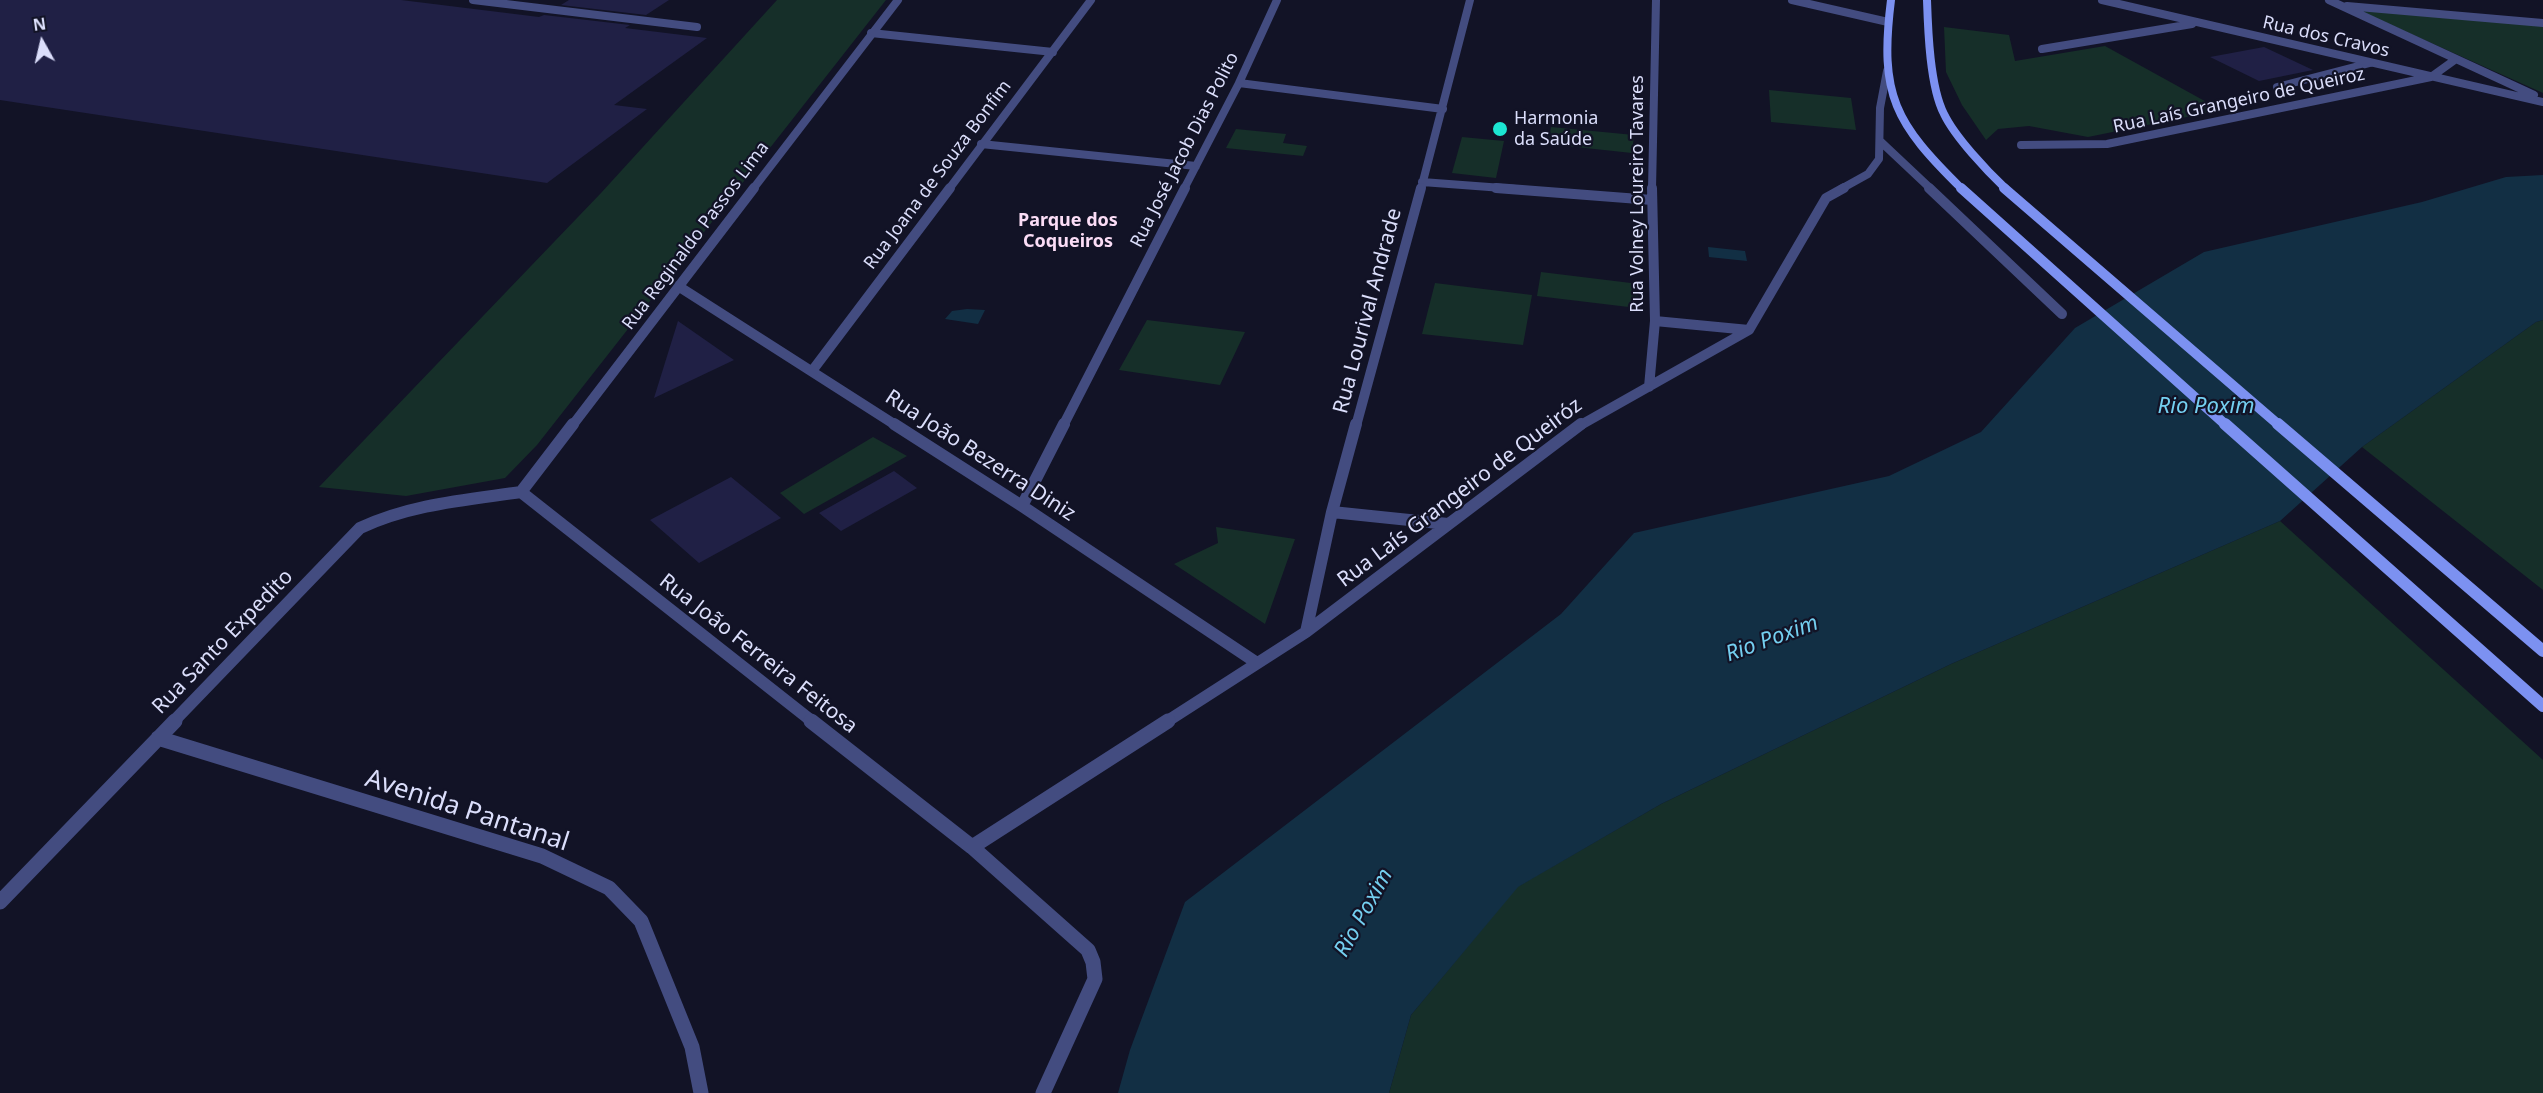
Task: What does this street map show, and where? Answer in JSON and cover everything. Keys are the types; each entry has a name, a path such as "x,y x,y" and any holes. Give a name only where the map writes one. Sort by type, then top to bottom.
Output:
{"main road":[{"path":"1891,0 1887,71 1899,114 1943,170 1978,205 2543,706"},
{"path":"1927,0 1928,28 1937,93 1944,115 1981,164 2016,200 2543,651"}],"street":[{"path":"474,0 697,27"},
{"name":"Rua Reginaldo Passos Lima","path":"521,492 898,0"},
{"name":"Rua Joana de Souza Bonfim","path":"812,371 1091,0"},
{"name":"Rua José Jacob Dias Polito","path":"1022,506 1239,83 1277,0"},
{"name":"Rua Lourival Andrade","path":"1306,632 1332,512 1443,109 1470,0"},
{"name":"Rua Volney Loureiro Tavares","path":"1649,387 1654,321 1652,200 1656,0"},
{"path":"1792,0 1888,22"},
{"path":"2329,0 2543,101"},
{"name":"Rua dos Cravos","path":"2108,1 2543,101"},
{"path":"2337,5 2543,22"},
{"path":"2042,50 2199,23"},
{"path":"871,33 1053,52"},
{"name":"Rua Laís Grangeiro de Queiroz","path":"2021,145 2107,144 2431,77 2456,59"},
{"path":"2277,87 2370,63"},
{"path":"1654,321 1749,330 1826,198 1868,174 1879,159 1881,108 1887,71"},
{"path":"1239,83 1443,109"},
{"path":"1880,141 2062,314"},
{"path":"981,144 1196,166"},
{"path":"1422,182 1652,200"},
{"name":"Rua João Bezerra Diniz","path":"678,286 1022,506 1257,663"},
{"name":"Rua Laís Grangeiro de Queiróz","path":"972,846 1306,632 1584,422 1749,330"},
{"name":"Rua Santo Expedito","path":"0,902 360,528 380,517 404,511 521,492"},
{"name":"Rua João Ferreira Feitosa","path":"521,492 972,846 1088,950 1094,962 1095,979 1043,1093"},
{"path":"1332,512 1448,524"},
{"name":"Avenida Pantanal","path":"158,738 542,856 609,888 641,921 692,1047 701,1093"}],"green space":[{"path":"777,0 886,0 537,445 505,478 406,496 319,487 601,193"},
{"path":"2353,8 2543,26 2543,93"},
{"path":"1944,27 2009,35 2015,61 2105,46 2221,110 2088,137 2029,126 1998,129 1986,140 1962,105 1946,72"},
{"path":"1769,90 1851,98 1856,130 1771,122"},
{"path":"1551,127 1634,135 1632,153 1548,144"},
{"path":"1236,129 1286,134 1283,143 1307,146 1303,156 1226,148"},
{"path":"1462,137 1504,141 1496,178 1452,173"},
{"path":"1541,272 1639,284 1637,308 1537,296"},
{"path":"1435,283 1532,295 1523,345 1422,334"},
{"path":"1147,320 1245,332 1220,385 1119,370"},
{"path":"2543,320 2543,590 2362,447 2536,322"},
{"path":"873,437 907,456 804,514 780,493"},
{"path":"2280,521 2543,760 2543,1093 1389,1093 1411,1015 1517,887 1661,804 1951,664"},
{"path":"1216,527 1295,539 1265,624 1174,564 1218,543"}],"water":[{"name":"Rio Poxim","path":"2543,175 2543,320 2536,322 2362,447 2280,521 1951,664 1661,804 1518,887 1411,1015 1389,1093 1118,1093 1130,1050 1185,902 1561,614 1634,533 1889,476 1981,432 2075,328 2204,252 2422,202 2506,177"},
{"path":"1708,247 1745,251 1747,261 1709,257"},
{"path":"985,310 978,324 945,319 952,311"}],"building":[{"path":"0,0 401,0 539,17 544,15 630,25 625,28 707,38 614,105 647,109 547,183 0,100"},
{"path":"569,0 669,0 646,15 561,5"},
{"path":"2264,47 2313,70 2259,81 2210,57"},
{"path":"678,321 734,360 654,398"},
{"path":"894,471 917,488 841,531 819,513"},
{"path":"731,477 781,518 699,563 650,520"}],"place":[{"name":"Harmonia da Saúde","path":"1500,129"}],"district":[{"name":"Parque dos Coqueiros","path":"1068,231"}]}
